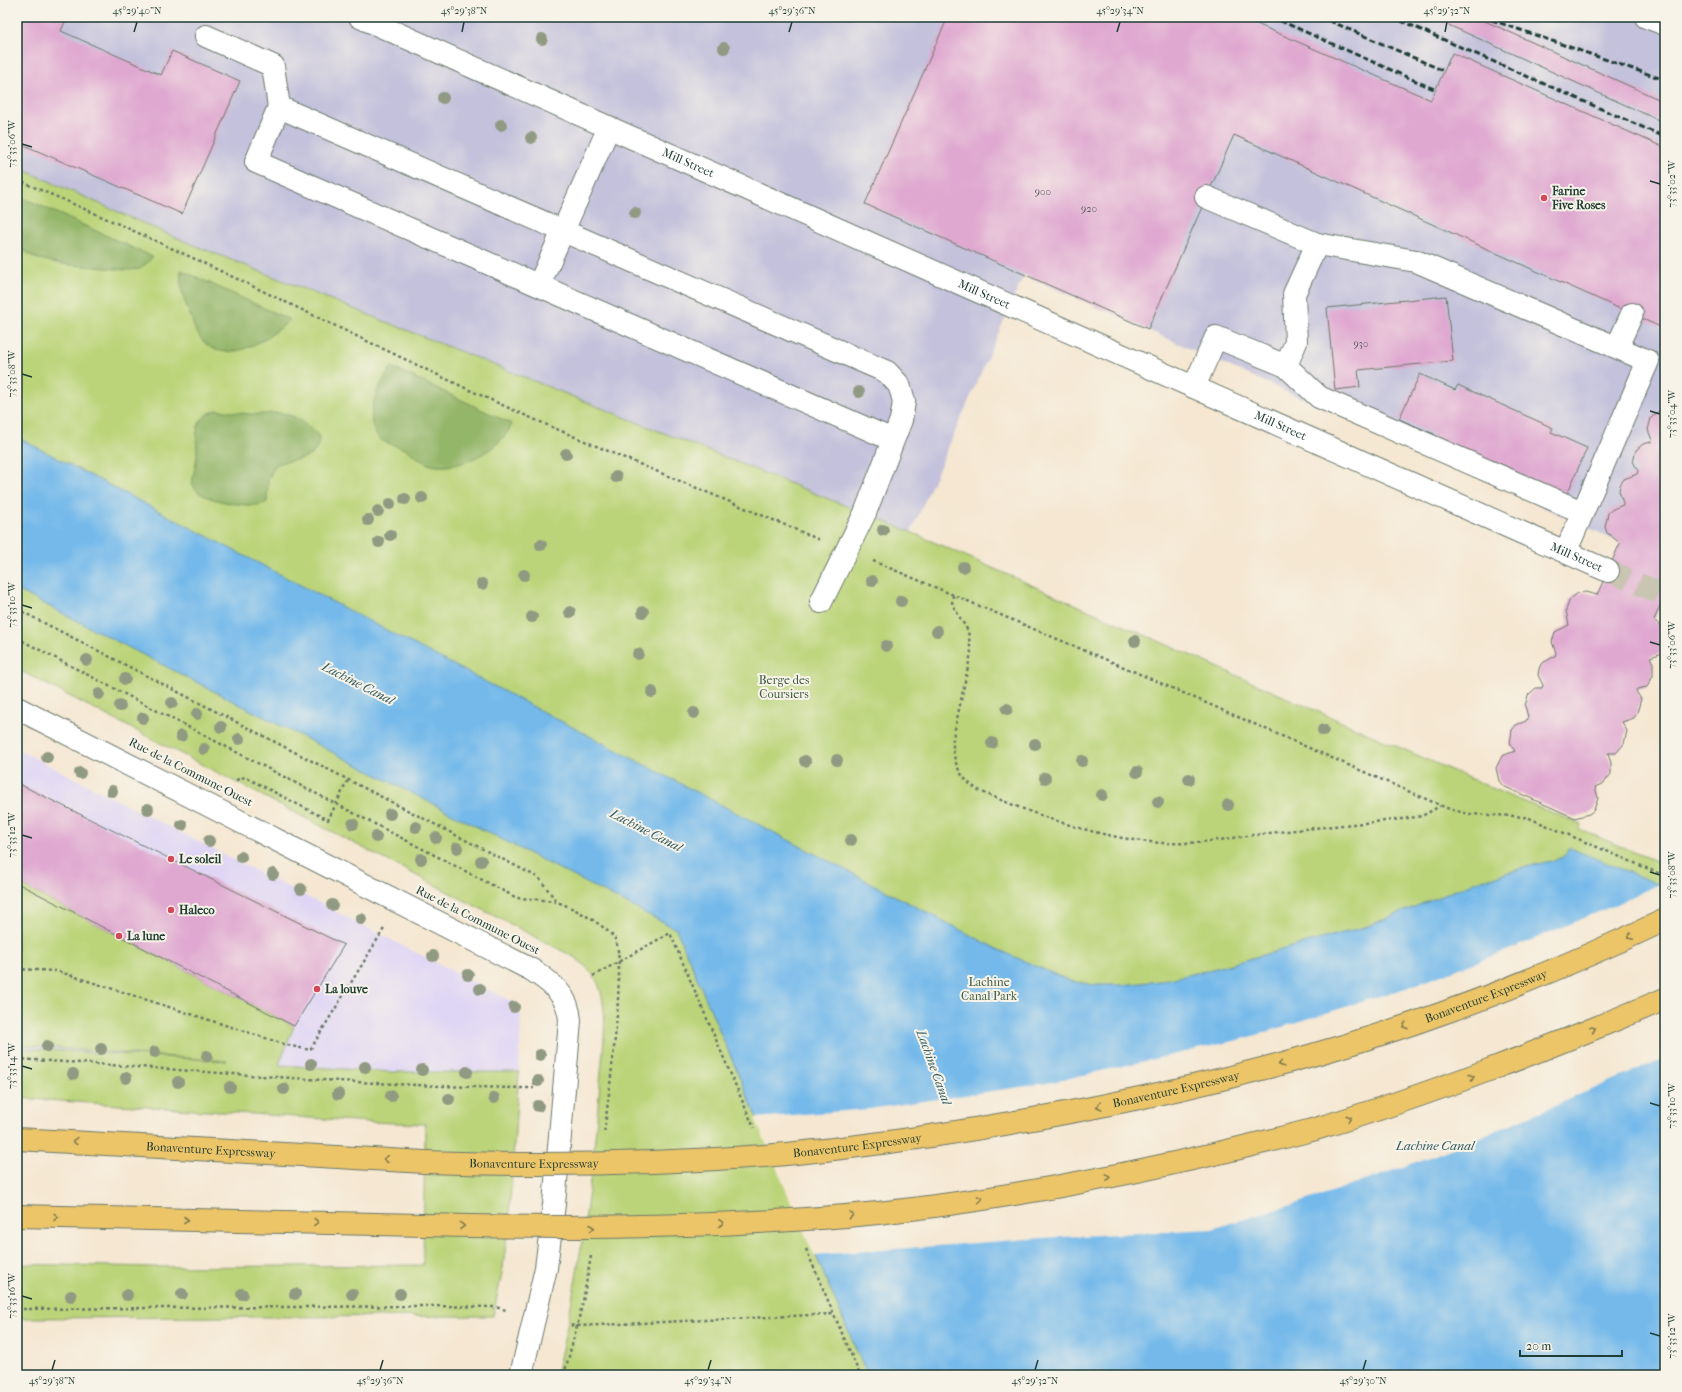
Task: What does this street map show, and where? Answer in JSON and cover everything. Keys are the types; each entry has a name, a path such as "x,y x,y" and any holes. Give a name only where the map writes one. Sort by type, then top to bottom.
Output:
{"highway":[{"name":"Bonaventure Expressway","path":"17,1139 425,1162 510,1164 634,1163 768,1155 919,1138 1079,1110 1235,1076 1402,1028 1557,969 1665,920"},
{"path":"17,1216 613,1228 812,1218 943,1205 1088,1181 1224,1152 1344,1120 1429,1093 1496,1068 1665,999"}],"street":[{"name":"Mill Street","path":"360,17 1566,551 1608,571"},
{"path":"1646,17 1665,24"},
{"path":"206,36 273,66 279,107 256,162 894,440"},
{"path":"279,107 562,232 887,372 899,385 904,402 901,420 865,513 821,602"},
{"path":"539,285 609,127"},
{"path":"1206,197 1317,244 1416,261 1648,361 1566,551"},
{"path":"1286,366 1296,342 1294,294 1317,244"},
{"path":"1616,347 1632,314"},
{"path":"1194,387 1216,336 1286,366 1319,397 1582,512"},
{"name":"Rue de la Commune Ouest","path":"17,708 532,970 554,986 561,994 567,1003 570,1021 554,1204 546,1268 521,1375"}],"path":[{"path":"17,180 152,240 481,395 821,540"},
{"path":"867,559 1126,668 1440,805 1469,814 1529,818 1575,839 1665,876"},
{"path":"953,595 952,604 968,631 971,653 953,738 952,752 955,764 961,775 969,785 980,791 1055,820 1099,833 1123,838 1164,843 1226,839 1403,819 1422,816 1440,805"},
{"path":"17,615 18,609 539,878 557,902"},
{"path":"17,638 517,898 557,902 602,926 609,932 616,944 619,961 616,1013 604,1135"},
{"path":"236,780 245,777 328,820 348,780"},
{"path":"17,969 57,971 287,1045 310,1050 386,926"},
{"path":"593,976 670,933"},
{"path":"17,1059 378,1084 443,1087 534,1088"},
{"path":"570,1375 564,1374 588,1278 592,1249"},
{"path":"17,1309 430,1306 495,1307 508,1311"},
{"path":"568,1324 576,1326 834,1314"}],"shaded area":[{"path":"17,17 1665,17 1665,563 1434,457 1024,275 911,532 179,239 17,167"},
{"path":"17,749 515,1003 521,1015 519,1072 392,1072 17,1048"}],"green space":[{"name":"Lachine Canal Park","path":"17,167 179,239 911,532 1512,797 1581,824 1579,829 1665,865 1665,1375 556,1375 584,1230 597,1120 603,1048 604,1012 600,989 593,975 574,957 17,669"},
{"path":"17,195 153,257 140,269 127,270 62,264 35,258 17,246"},
{"path":"181,270 290,320 269,336 244,349 231,352 219,351 208,345 196,330 183,294"},
{"path":"392,367 512,424 507,433 498,442 476,457 451,465 439,466 425,463 405,449 387,443 378,437 373,429 372,410 374,400 382,382"},
{"path":"217,410 254,414 282,413 294,417 300,420 319,436 318,445 315,451 310,455 275,465 268,480 267,502 261,504 243,505 212,498 198,492 192,484 197,456 198,428 203,418 209,413"},
{"path":"17,883 294,1026 279,1065 392,1072 519,1072 509,1218 503,1268 493,1316 17,1318 17,1264 154,1267 423,1265 425,1124 369,1122 17,1098 17,1048 227,1061 17,1045"}],"water":[{"name":"Lachine Canal","path":"17,437 997,949 1070,981 1095,985 1122,985 1160,981 1205,971 1368,926 1475,882 1556,860 1564,856 1570,848 1665,887 1665,1375 867,1375 676,929 17,590"}],"pier":[{"path":"1661,883 1665,885 1665,1058 1469,1142 1379,1176 1295,1204 1212,1229 1041,1238 814,1255 755,1118 869,1109 1048,1083 1247,1038 1412,986 1506,951 1608,908"}],"building":[{"path":"17,17 67,17 61,31 161,75 172,51 240,81 182,214 17,142"},
{"path":"948,17 1241,17 1431,100 1452,53 1665,148 1665,329 1234,135 1148,329 865,204"},
{"path":"1431,17 1476,17 1665,102 1665,123"},
{"path":"1446,296 1453,361 1358,370 1360,387 1335,390 1327,308"},
{"path":"1420,374 1455,390 1458,385 1553,428 1551,432 1587,448 1567,494 1433,438 1434,434 1399,419"},
{"path":"1665,410 1665,594 1654,620 1665,630 1665,650 1660,654 1650,657 1653,663 1653,676 1647,687 1637,689 1636,691 1641,699 1634,718 1622,722 1627,731 1624,744 1616,753 1608,753 1611,763 1611,774 1604,783 1595,787 1598,798 1594,810 1589,814 1575,818 1503,786 1499,781 1496,768 1502,756 1515,751 1510,744 1512,730 1516,725 1526,721 1528,717 1525,706 1528,695 1536,688 1542,688 1543,685 1538,675 1539,669 1541,664 1555,656 1556,653 1552,642 1555,632 1569,625 1566,610 1570,599 1578,593 1585,592 1597,595 1620,543 1607,533 1605,527 1608,513 1623,505 1619,491 1620,485 1624,479 1637,474 1638,471 1633,461 1636,450 1643,444 1651,442 1652,440 1648,430 1651,418 1659,411"},
{"name":"Haleco","path":"17,783 344,945 294,1026 17,883"}],"tunnel":[{"path":"1608,571 1665,595"}],"railway":[{"path":"1272,17 1436,90"},
{"path":"1321,17 1444,71"},
{"path":"1392,17 1665,137"},
{"path":"1483,17 1665,80"}],"place":[{"name":"Farine Five Roses","path":"1544,198"},
{"name":"Le soleil","path":"171,859"},
{"name":"Haleco","path":"171,910"},
{"name":"La lune","path":"119,936"},
{"name":"La louve","path":"317,989"}],"park label":[{"name":"Berge des Coursiers","path":"784,687"}]}
